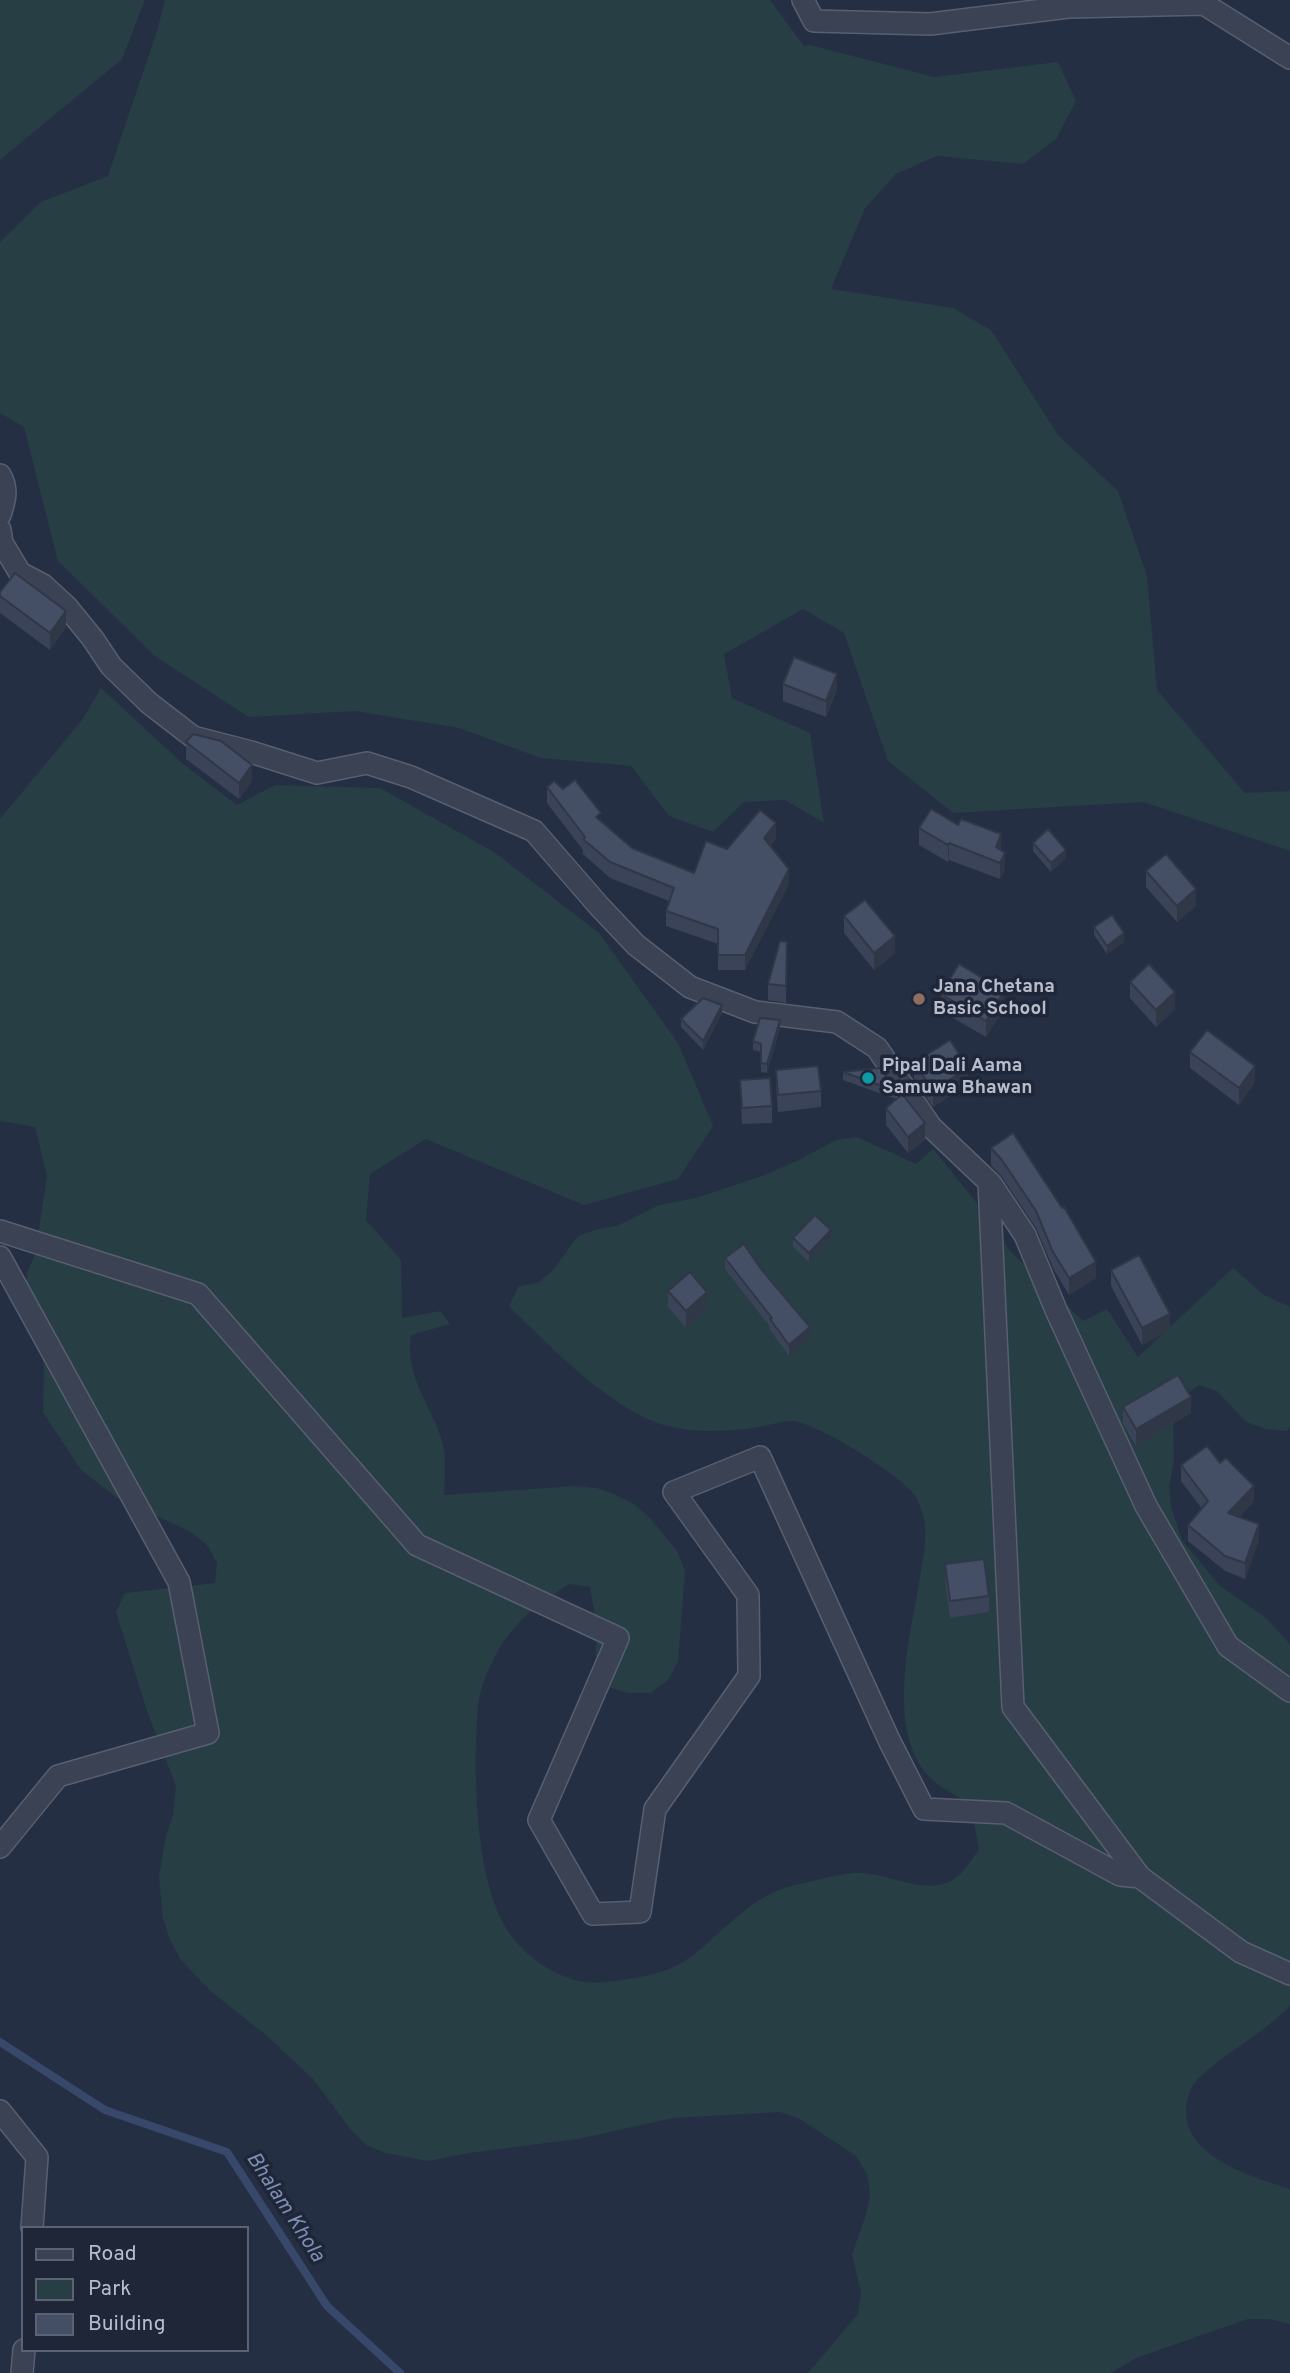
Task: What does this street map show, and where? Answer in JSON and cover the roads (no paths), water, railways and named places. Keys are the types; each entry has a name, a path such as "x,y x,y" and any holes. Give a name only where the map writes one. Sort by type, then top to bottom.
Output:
{"street":[{"path":"803,0 814,21 930,24 1068,7 1204,4 1290,58"},
{"path":"0,475 6,484 5,501 0,515"},
{"path":"0,530 2,543 20,573 43,586 67,607 111,666 149,702 193,737 317,773 367,763 411,778 534,831 636,945 690,986 755,1012 837,1022 877,1048 931,1127 989,1182 1025,1235 1056,1310 1146,1506 1228,1646 1290,1691"},
{"path":"989,1182 1013,1707 1140,1877 1241,1952 1290,1973"},
{"path":"0,1231 198,1294 417,1545 618,1638 539,1819 593,1914 640,1912 655,1809 749,1676 748,1595 674,1492 760,1457 889,1740 924,1809 1006,1813 1120,1875 1140,1877"},
{"path":"0,1257 179,1582 208,1733 58,1776 0,1847"},
{"path":"0,2111 37,2157 32,2226"},
{"path":"22,2373 24,2352"}],"waterway":[{"name":"Bhalam Khola","path":"0,2042 105,2110 227,2152 327,2306 400,2373"}],"place":[{"name":"Jana Chetana Basic School","path":"919,999"},
{"name":"Pipal Dali Aama Samuwa Bhawan","path":"868,1078"}]}
